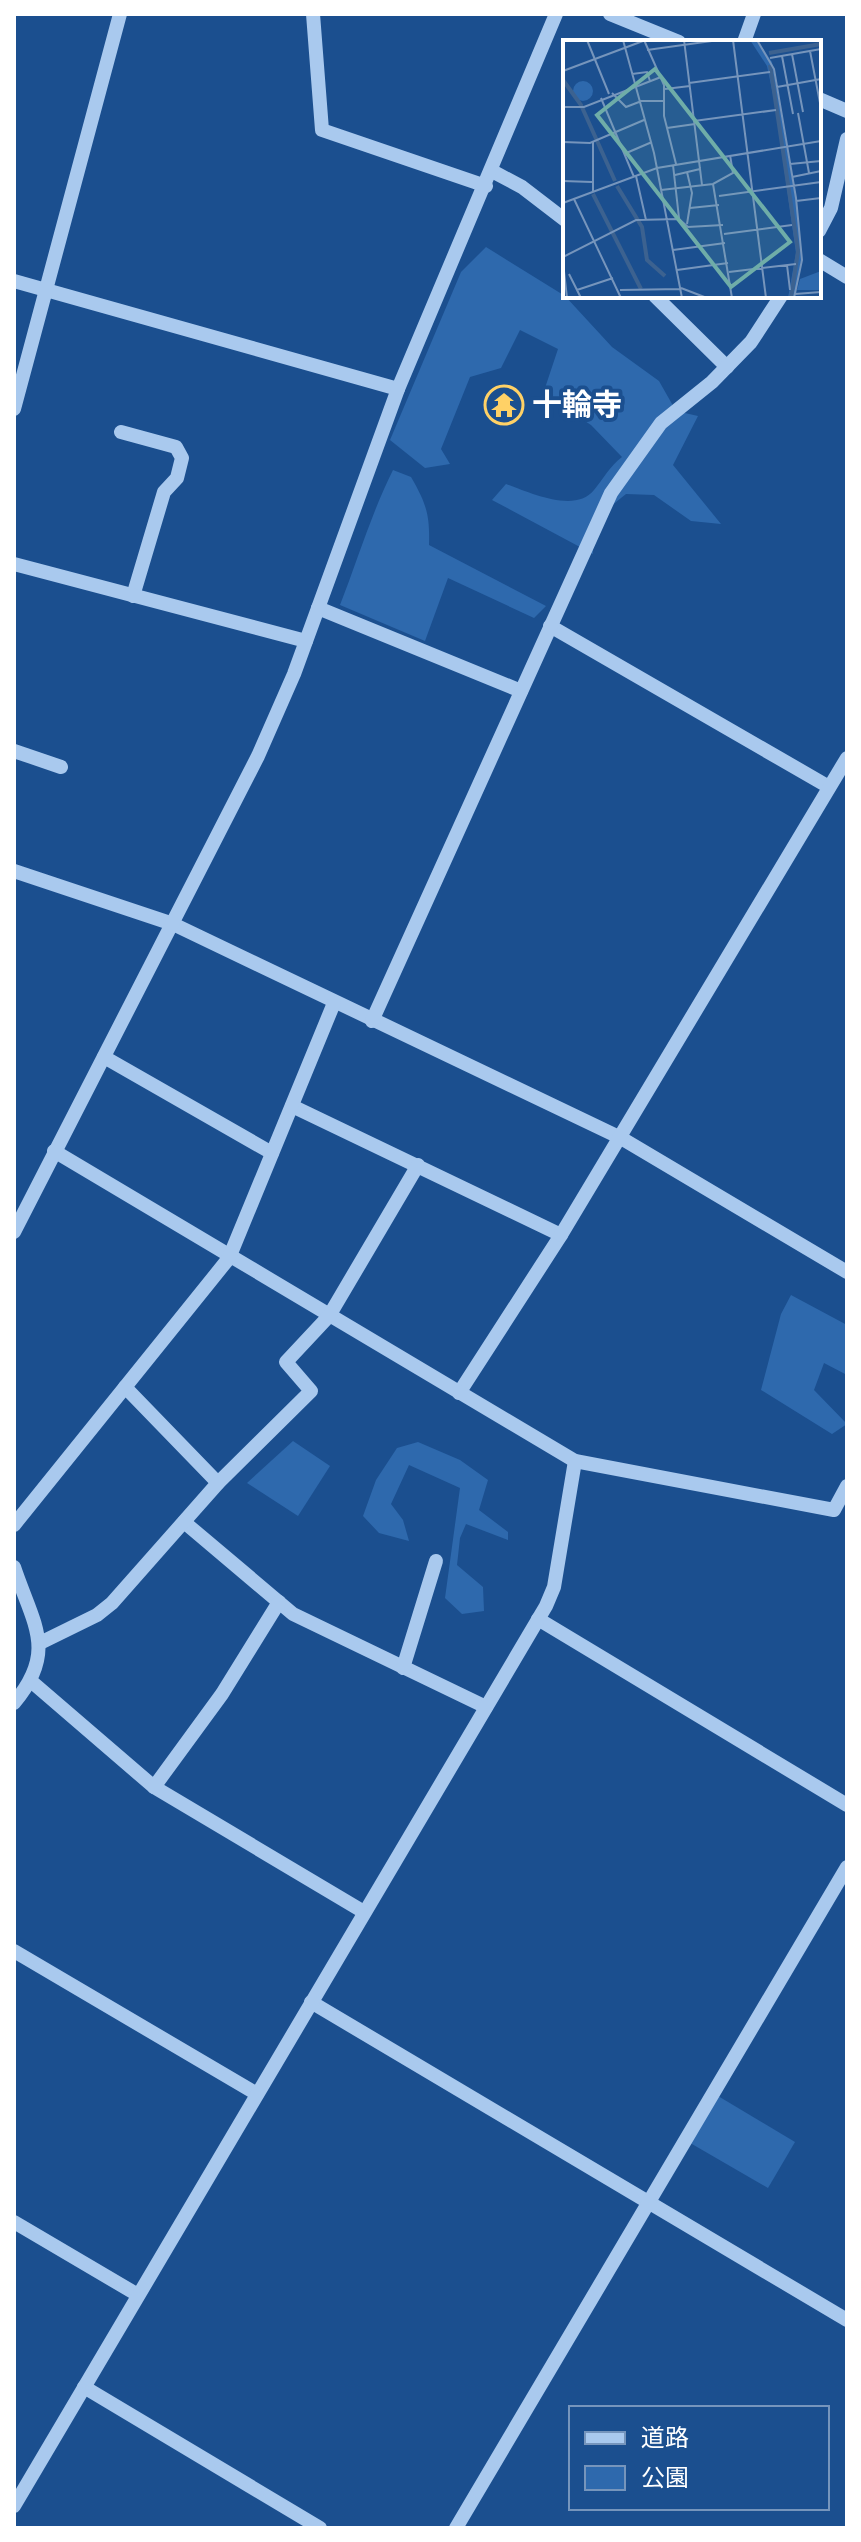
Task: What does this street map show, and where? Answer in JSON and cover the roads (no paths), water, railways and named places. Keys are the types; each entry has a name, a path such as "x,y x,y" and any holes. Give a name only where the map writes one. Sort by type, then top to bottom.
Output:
{"street":[{"path":"14,409 120,14"},
{"path":"313,14 322,130 486,186"},
{"path":"14,1232 18,1215 104,1057 258,756 306,641 398,389 556,14"},
{"path":"610,14 674,40"},
{"path":"745,40 754,14"},
{"path":"821,100 847,111"},
{"path":"821,227 831,208 847,139"},
{"path":"492,171 522,187 563,218"},
{"path":"821,261 847,277"},
{"path":"14,281 398,389"},
{"path":"657,298 727,367"},
{"path":"372,1021 611,493 661,423 727,367 751,342 780,298"},
{"path":"121,432 176,447 182,458 177,478 164,492 133,596"},
{"path":"14,564 306,641"},
{"path":"318,608 521,691"},
{"path":"550,626 829,787"},
{"path":"14,751 61,767"},
{"path":"459,1393 621,1138 847,758"},
{"path":"14,871 173,924 621,1138 847,1272"},
{"path":"14,1525 229,1258 334,1003"},
{"path":"104,1057 272,1153"},
{"path":"292,1106 561,1235"},
{"path":"54,1151 229,1258 575,1461 834,1510 847,1486"},
{"path":"40,1643 97,1615 112,1603 218,1483 311,1391 286,1362 329,1316 418,1165"},
{"path":"125,1387 218,1483"},
{"path":"14,2506 538,1619 554,1587 575,1461"},
{"path":"184,1522 293,1614 486,1707"},
{"path":"403,1668 436,1561"},
{"path":"14,1567 42,1649 32,1682 14,1703"},
{"path":"154,1787 222,1694 279,1602"},
{"path":"538,1619 847,1805"},
{"path":"32,1682 154,1787 364,1912"},
{"path":"456,2528 847,1867"},
{"path":"14,1951 257,2094"},
{"path":"311,2002 847,2320"},
{"path":"14,2222 138,2295"},
{"path":"84,2387 320,2528"}],"place":[{"name":"十輪寺","path":"504,405"}]}
